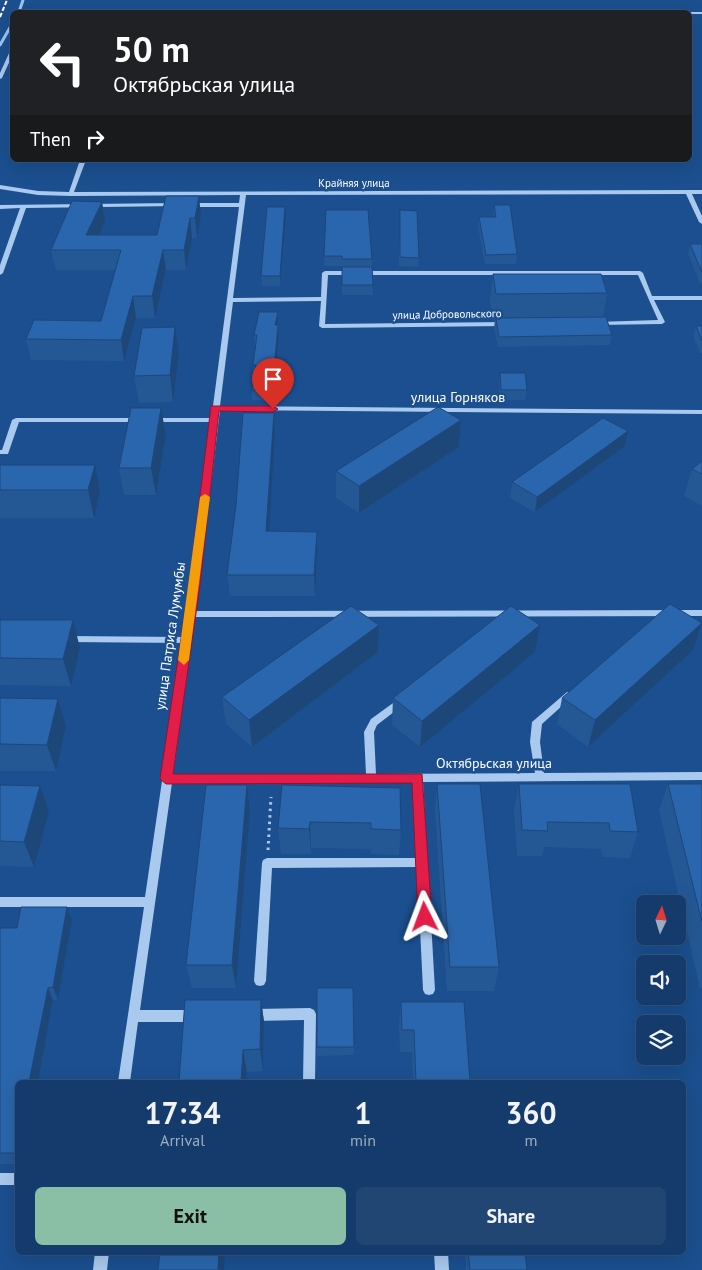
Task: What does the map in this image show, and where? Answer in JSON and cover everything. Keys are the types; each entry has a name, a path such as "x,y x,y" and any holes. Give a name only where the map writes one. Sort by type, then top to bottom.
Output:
{"street":[{"path":"33,9 198,10"},
{"path":"0,78 10,56"},
{"path":"71,194 82,162"},
{"name":"Крайняя улица","path":"3,188 71,194 702,192"},
{"path":"688,192 702,222"},
{"name":"улица Патриса Лумумбы","path":"124,1080 190,614 243,193"},
{"path":"0,207 241,205"},
{"path":"0,273 24,206"},
{"name":"улица Добровольского","path":"516,324 322,326 325,273 640,272 662,322 594,323"},
{"path":"650,298 702,298"},
{"path":"230,300 324,299"},
{"name":"улица Горняков","path":"215,408 702,412"},
{"path":"0,452 5,452 16,420 214,420"},
{"path":"190,614 702,613"},
{"path":"60,639 186,640"},
{"path":"540,777 535,742 537,722 570,694"},
{"path":"371,778 369,732 374,722 404,698"},
{"name":"Октябрьская улица","path":"166,779 702,776"},
{"path":"418,778 429,990"},
{"path":"260,980 267,863 422,862"},
{"path":"0,902 149,902"},
{"path":"234,1015 310,1014 309,1080"},
{"path":"133,1016 206,1016"},
{"path":"0,1179 15,1179"},
{"path":"100,1270 102,1255"},
{"path":"441,1255 442,1270"}],"path":[{"path":"267,863 270,797"}],"building":[{"path":"166,196 199,196 195,218 190,218 184,250 163,250 152,296 133,296 121,340 26,339 34,320 101,321 121,250 51,250 72,201 102,202 86,235 157,235"},
{"path":"494,205 510,205 517,254 486,255 479,217 496,217"},
{"path":"267,207 285,207 280,276 261,276"},
{"path":"326,210 368,210 372,259 342,259 342,256 324,256"},
{"path":"400,210 417,211 419,258 400,257"},
{"path":"690,244 702,244 702,272"},
{"path":"342,267 372,267 373,285 342,285"},
{"path":"493,274 601,274 607,293 496,294"},
{"path":"259,312 278,312 275,325 278,325 272,391 252,390 256,365 253,365 257,335 254,335"},
{"path":"606,317 612,335 499,337 496,318"},
{"path":"696,326 702,326 702,341"},
{"path":"175,327 170,375 134,376 142,328"},
{"path":"500,373 525,373 527,390 501,390"},
{"path":"438,407 461,420 359,486 336,471"},
{"path":"131,408 161,408 151,468 119,468"},
{"path":"243,413 274,413 266,531 317,532 314,575 227,575 236,505"},
{"path":"603,418 628,431 537,497 512,482"},
{"path":"702,461 702,474 692,469"},
{"path":"0,465 95,465 88,490 0,490"},
{"path":"670,604 702,623 595,720 562,698"},
{"path":"351,606 379,625 249,720 222,697"},
{"path":"511,606 540,625 422,721 393,698"},
{"path":"0,620 73,620 63,659 0,658"},
{"path":"0,698 58,699 47,745 0,744"},
{"path":"437,784 480,784 499,967 450,967"},
{"path":"519,784 630,784 638,832 610,831 609,823 547,822 548,831 522,830"},
{"path":"668,784 702,784 702,922"},
{"path":"0,785 40,786 24,842 0,841"},
{"path":"206,785 247,785 232,965 186,965"},
{"path":"282,785 400,788 401,830 371,829 371,823 310,822 309,829 278,828"},
{"path":"21,907 67,907 53,987 48,988 29,1080 15,1080 15,1153 0,1153 0,928 17,928"},
{"path":"317,988 353,988 354,1047 317,1047"},
{"path":"185,1000 261,1000 260,1049 243,1050 241,1080 179,1080"},
{"path":"401,1002 464,1002 470,1080 416,1080 414,1030 402,1030"},
{"path":"160,1255 219,1255 218,1270 158,1270"},
{"path":"468,1255 525,1255 527,1270 470,1270"}],"waterway":[{"path":"20,10 23,0"},
{"path":"0,45 10,28"}],"railway":[{"path":"0,17 7,0"}],"slow traffic":[{"path":"184,660 205,497"}],"route":[{"path":"273,409 215,408 195,585 166,779 418,778 425,917"}]}
